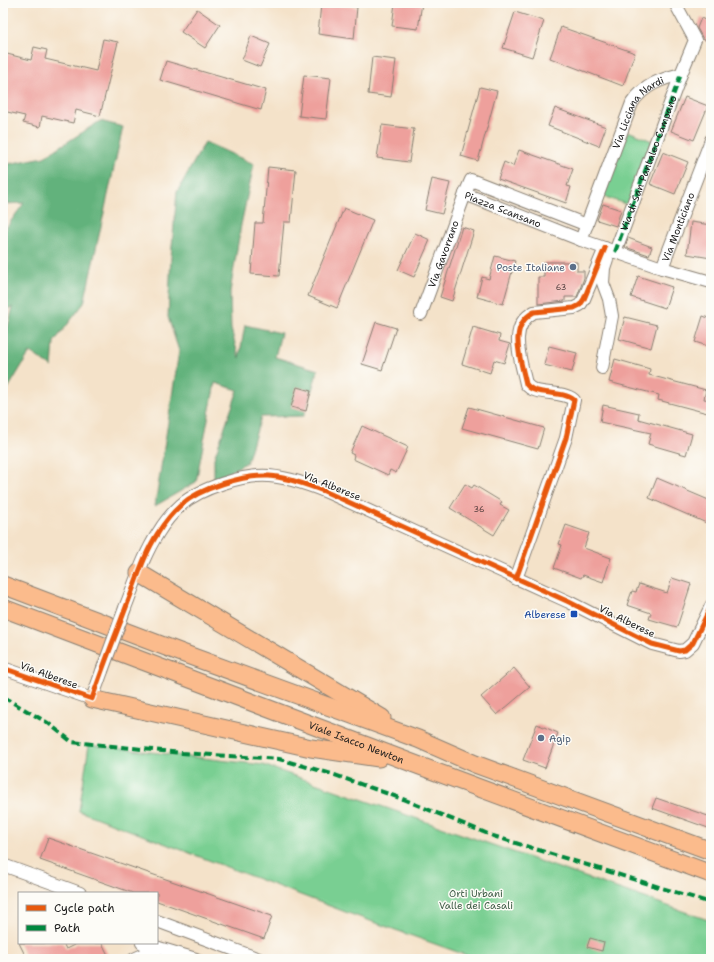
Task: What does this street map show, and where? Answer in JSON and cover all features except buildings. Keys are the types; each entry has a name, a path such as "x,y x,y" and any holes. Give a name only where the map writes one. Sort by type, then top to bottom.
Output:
{"highway":[{"path":"139,573 418,739"},
{"path":"3,585 182,653 418,739 474,764 711,851"},
{"name":"Viale Isacco Newton","path":"3,608 412,763 711,874"},
{"path":"92,699 311,748 412,763"}],"street":[{"name":"Via Licciana Nardi","path":"581,240 632,103 645,88 660,80 681,74 695,40 675,3"},
{"name":"Via di San Pantaleo Campano","path":"610,250 681,74"},
{"name":"Via Monticiano","path":"662,268 711,140"},
{"name":"Piazza Scansano","path":"581,240 465,194 471,180 587,225"},
{"name":"Via Gavorrano","path":"421,314 465,194"},
{"path":"581,240 662,268 711,282"},
{"path":"602,368 612,316 610,299 602,283 604,268 610,250"},
{"path":"516,578 566,438 574,400 569,395 533,390 528,387 526,384 517,337 518,333 522,321 534,312 574,308 580,305 610,250"},
{"name":"Via Alberese","path":"3,668 92,699 147,553 157,534 168,519 181,505 202,492 227,483 255,477 269,476 294,481 324,491 568,602 652,644 679,651 685,650 693,643 711,606"},
{"path":"3,865 77,892"},
{"path":"158,921 259,959"},
{"path":"144,944 164,952 196,959"},
{"path":"134,959 164,952"}],"green space":[{"path":"100,121 123,127 84,303 54,342 52,367 30,352 3,397 3,346 13,307 3,311 3,232 24,203 3,204 3,165 44,157"},
{"path":"628,131 652,141 628,205 603,196"},
{"path":"205,142 254,164 241,225 230,292 231,329 239,358 245,325 281,333 275,357 318,370 304,416 261,417 247,462 214,481 214,458 238,390 215,383 196,482 155,506 179,351 168,317 171,257 177,192"},
{"name":"Orti Urbani Valle dei Casali","path":"89,745 263,765 711,921 711,959 477,959 348,913 79,811"}],"marked path":[{"path":"615,252 681,74"},
{"path":"3,697 48,723 72,742 182,753 279,759 332,774 400,798 493,836 711,903"}],"cycle path":[{"path":"516,579 566,438 574,400 562,395 535,390 526,384 519,354 518,335 526,318 534,312 574,308 580,305 584,299 605,248"},
{"path":"3,668 92,699 145,558 160,529 174,511 199,493 235,480 259,476 283,478 324,491 569,602 652,644 679,651 685,650 693,643 711,606"}],"place":[{"name":"Poste Italiane","path":"573,267"},
{"name":"Alberese","path":"574,614"},
{"name":"Agip","path":"541,738"}]}
